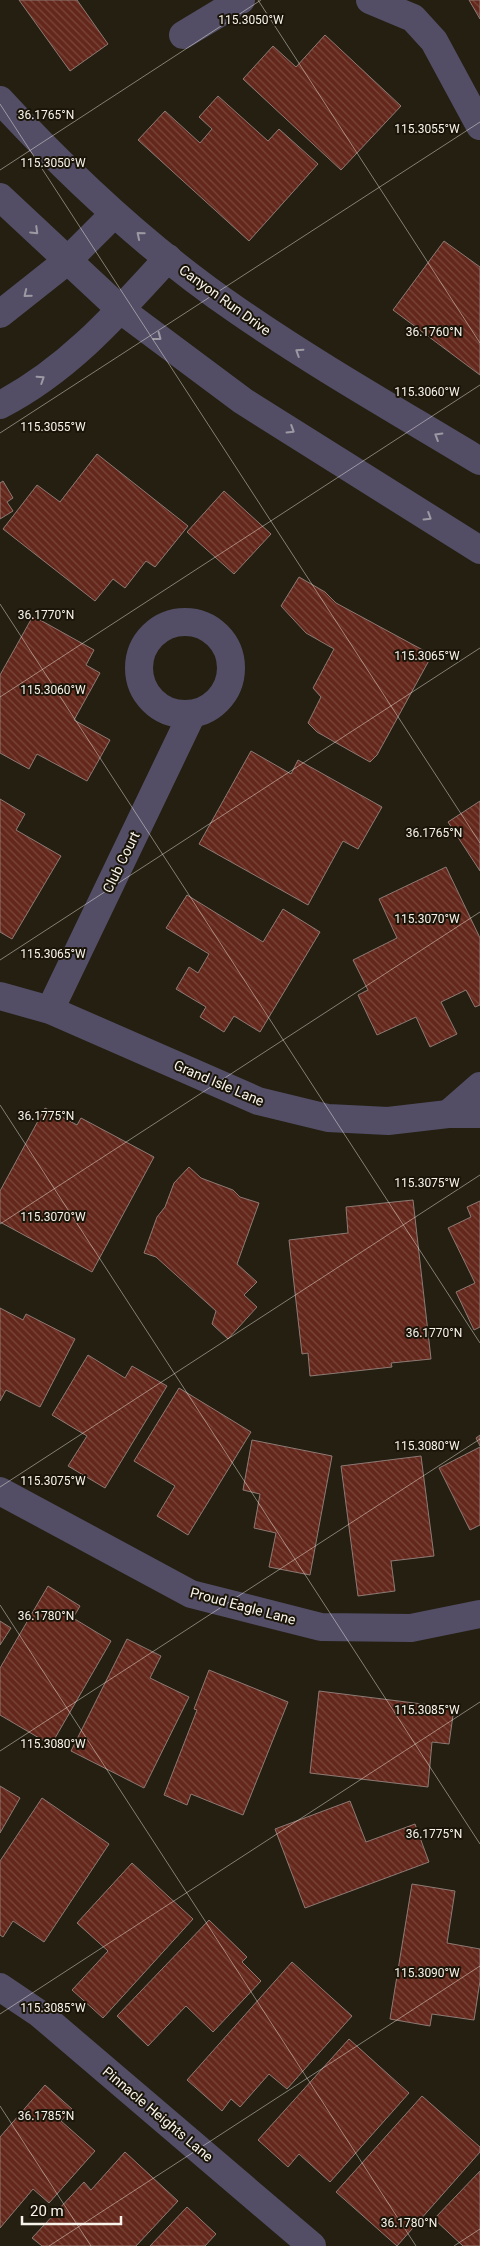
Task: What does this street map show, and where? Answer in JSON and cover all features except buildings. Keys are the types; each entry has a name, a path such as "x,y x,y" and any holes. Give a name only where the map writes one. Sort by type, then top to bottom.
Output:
{"street":[{"path":"183,35 241,0"},
{"path":"370,0 412,9 434,41 480,126"},
{"name":"Canyon Run Drive","path":"0,100 50,153 114,214 237,310 313,361 480,461"},
{"path":"0,197 121,310 243,401 480,550"},
{"path":"0,314 67,261 114,214"},
{"path":"0,405 56,370 92,340 168,258"},
{"name":"Club Court","path":"50,1010 192,714"},
{"name":"Grand Isle Lane","path":"0,996 50,1010 258,1101 328,1118 388,1122 448,1114 480,1114"},
{"path":"448,1114 480,1086"},
{"name":"Proud Eagle Lane","path":"0,1491 191,1594 320,1627 411,1628 480,1614"},
{"name":"Pinnacle Heights Lane","path":"0,1987 40,2014 312,2246"}]}
